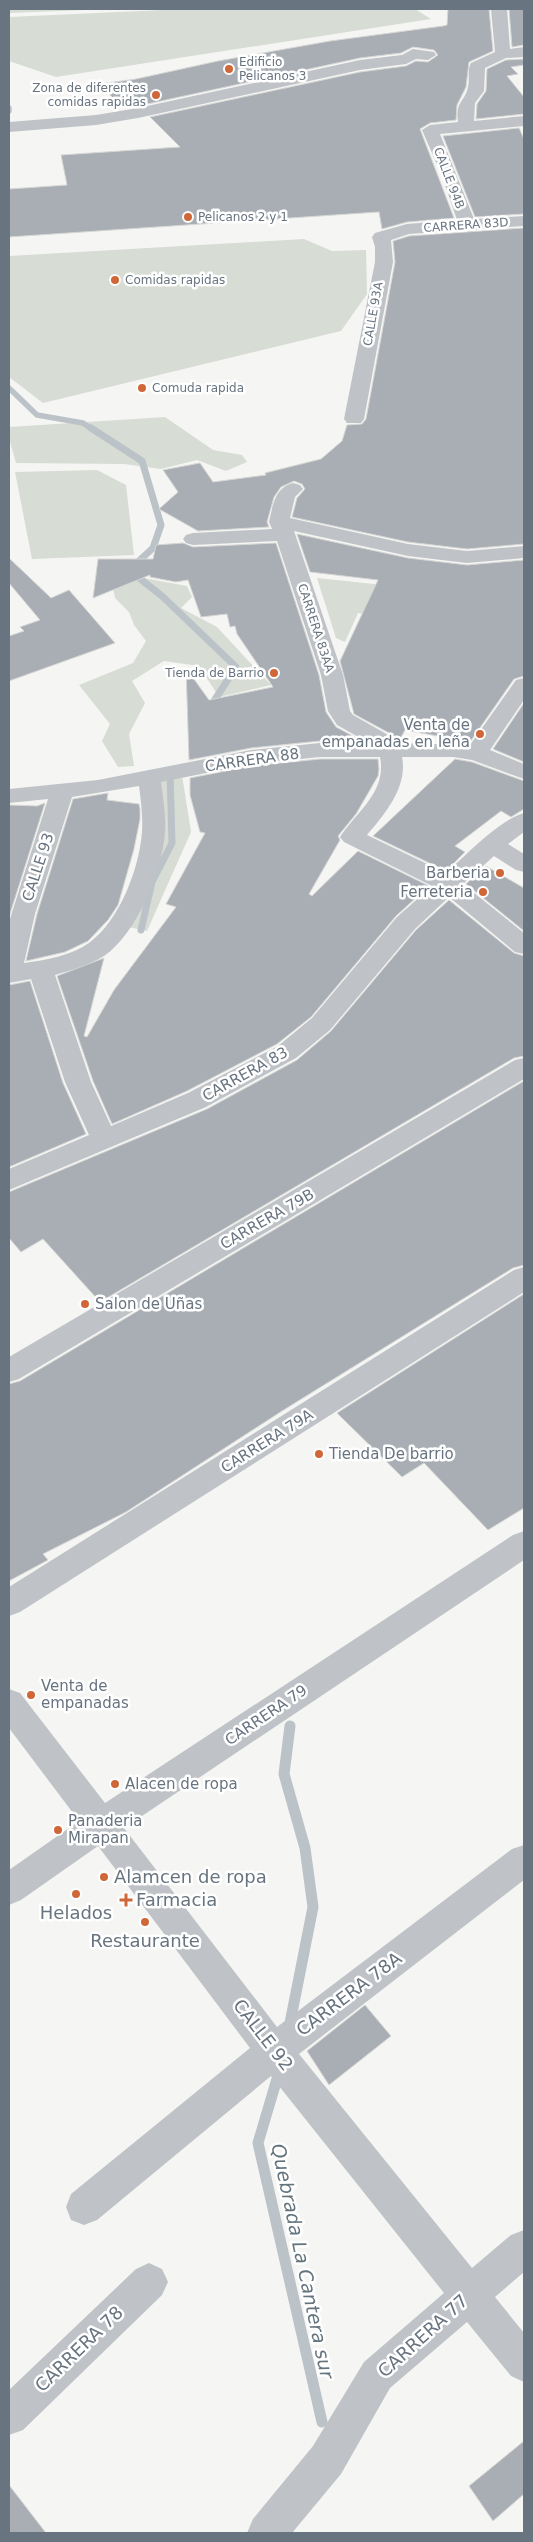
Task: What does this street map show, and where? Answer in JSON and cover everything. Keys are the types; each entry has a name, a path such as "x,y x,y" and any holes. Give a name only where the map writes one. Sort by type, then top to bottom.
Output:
{"street":[{"path":"499,9 503,54"},
{"path":"524,52 503,54 477,66 476,91 467,100 465,106 467,125 524,121"},
{"path":"9,127 96,120 163,109 360,65 406,60 413,54 428,54"},
{"name":"CALLE 94B","path":"467,125 430,130 450,176 467,225"},
{"name":"CARRERA 83D","path":"407,229 524,221"},
{"name":"CALLE 93A","path":"354,418 384,262 384,247 380,237 407,229"},
{"path":"282,528 286,495 293,488"},
{"path":"193,539 282,528 408,550 467,557 524,552"},
{"name":"CARRERA 83AA","path":"282,528 332,675 338,712 345,720 382,741 388,750"},
{"path":"476,753 524,686"},
{"name":"CARRERA 88","path":"9,796 62,791 153,777 251,757 320,750 441,749 476,753 524,772"},
{"path":"388,750 391,763 388,789 373,814 352,837 448,884 524,946"},
{"path":"10,974 77,958 98,948 113,933 138,891 153,838 153,777"},
{"name":"CALLE 93","path":"10,974 12,957 23,914 62,791"},
{"name":"CARRERA 83","path":"9,1180 197,1100 287,1052 321,1024 346,997 406,923 492,845 524,821"},
{"path":"492,845 524,864"},
{"path":"40,968 78,1082 104,1140"},
{"name":"CARRERA 79B","path":"9,1370 524,1067"},
{"name":"CARRERA 79A","path":"9,1603 524,1278"},
{"name":"CARRERA 79","path":"9,1889 102,1824 524,1544"},
{"name":"CALLE 92","path":"9,1703 274,2051 524,2363"},
{"name":"CARRERA 78A","path":"84,2207 274,2051 524,1860"},
{"name":"CARRERA 77","path":"267,2533 327,2460 378,2375 524,2248"},
{"name":"CARRERA 78","path":"9,2416 149,2282"}],"shaded area":[{"path":"9,9 111,9 9,13"},
{"path":"185,9 415,9 431,19 56,77 9,61 9,17"},
{"path":"304,239 332,251 366,250 367,294 341,331 43,403 9,377 9,256"},
{"path":"165,417 213,450 242,455 247,462 226,471 197,460 161,469 124,464 16,463 9,438 9,427"},
{"path":"97,470 126,485 134,555 32,559 15,472"},
{"path":"138,577 187,586 192,597 181,608 217,627 271,685 219,697 199,666 164,661 132,681 145,703 129,734 134,766 118,767 102,741 110,724 79,685 133,663 146,641 134,625 129,612 115,598 111,578"},
{"path":"317,578 479,595 442,627 358,613 345,642 336,638"},
{"path":"182,775 191,832 147,931 128,927 158,779"}],"building":[{"path":"448,9 489,9 493,51 469,62 466,87 457,105 456,120 430,123 420,129 454,218 407,222 382,229 379,212 9,237 9,189 67,185 61,155 180,147 150,117 360,72 406,66 416,61 428,62 438,55 434,50 413,47 401,53 360,58 138,106 135,103 120,106 100,84 136,79 218,61 330,41 443,26 447,25"},
{"path":"509,9 524,9 524,45 512,47"},
{"path":"524,59 524,65 511,67 518,74 507,76 524,97 524,114 476,119 477,104 486,91 487,69 506,60"},
{"path":"519,128 524,139 524,214 475,217 443,136"},
{"path":"524,228 524,544 467,549 408,542 292,517 297,498 305,489 302,484 294,481 281,487 274,497 267,522 269,527 198,531 159,509 178,492 163,470 200,463 213,482 266,475 265,473 321,459 342,441 347,425 362,424 366,419 395,262 393,241 409,236"},
{"path":"297,534 408,558 467,565 524,560 524,676 514,679 470,742 405,730 399,741 396,741 391,734 354,714 340,661 378,580 310,572"},
{"path":"183,543 193,547 276,543 319,675 326,712 336,727 362,741 320,741 251,748 189,760 186,668 209,700 273,687 237,634 235,626 230,627 227,614 201,617 188,580 176,582 150,577 150,575 93,598 98,559 153,559 156,545"},
{"path":"9,558 51,598 69,590 115,643 9,681 9,636 24,631 20,627 40,620 9,583"},
{"path":"524,703 524,762 493,749"},
{"path":"320,759 378,759 379,769 378,776 356,814 338,836 340,840 309,894 312,896 358,851 429,886 396,916 311,1017 277,1044 187,1091 112,1124 93,1081 57,976 104,958 84,1036 87,1037 114,990 176,907 166,904 205,833 200,832 190,795 190,778 251,766"},
{"path":"455,759 472,762 524,781 524,809 511,817 501,811 455,846 465,852 446,871 373,836"},
{"path":"108,793 107,800 139,804 140,809 134,849 118,905 108,920 88,941 65,952 26,961 37,914 73,799"},
{"path":"45,803 9,917 9,805 37,806"},
{"path":"486,866 524,888 524,931 466,884"},
{"path":"449,900 514,953 524,956 524,1056 514,1058 100,1302 43,1239 21,1252 9,1238 9,1192 207,1109 297,1060 331,1031 416,930"},
{"path":"30,981 63,1083 86,1134 9,1167 9,985"},
{"path":"524,1081 524,1265 513,1268 282,1411 126,1512 43,1554 48,1560 9,1581 9,1384 20,1381"},
{"path":"524,1294 524,1508 488,1530 424,1463 402,1477 337,1413"},
{"path":"365,2005 391,2036 329,2085 307,2051"},
{"path":"524,2441 524,2494 493,2521 469,2486"},
{"path":"9,2485 46,2533 9,2533"}],"waterway":[{"name":"Quebrada La Cantera sur","path":"9,388 37,415 83,423 93,430"},
{"name":"Quebrada La Cantera sur","path":"91,428 142,461 161,525 153,548 129,570 162,596 236,667 214,701 215,704"},
{"name":"Quebrada La Cantera sur","path":"141,930 152,882 172,843 170,772"},
{"name":"Quebrada La Cantera sur","path":"289,2028 313,1907 305,1848 284,1774 290,1726"},
{"name":"Quebrada La Cantera sur","path":"279,2072 258,2143 322,2422"}],"place":[{"name":"Edificio Pelicanos 3","path":"229,69"},
{"name":"Zona de diferentes comidas rapidas","path":"156,95"},
{"name":"Pelicanos 2 y 1","path":"188,217"},
{"name":"Comidas rapidas","path":"115,280"},
{"name":"Comuda rapida","path":"142,388"},
{"name":"Tienda de Barrio","path":"274,673"},
{"name":"Venta de empanadas en leña","path":"480,734"},
{"name":"Barberia","path":"500,873"},
{"name":"Ferreteria","path":"483,892"},
{"name":"Salon de Uñas","path":"85,1304"},
{"name":"Tienda De barrio","path":"319,1454"},
{"name":"Venta de empanadas","path":"31,1695"},
{"name":"Alacen de ropa","path":"115,1784"},
{"name":"Panaderia Mirapan","path":"58,1830"},
{"name":"Alamcen de ropa","path":"104,1877"},
{"name":"Helados","path":"76,1894"},
{"name":"Farmacia","path":"126,1900"},
{"name":"Restaurante","path":"145,1922"}]}
